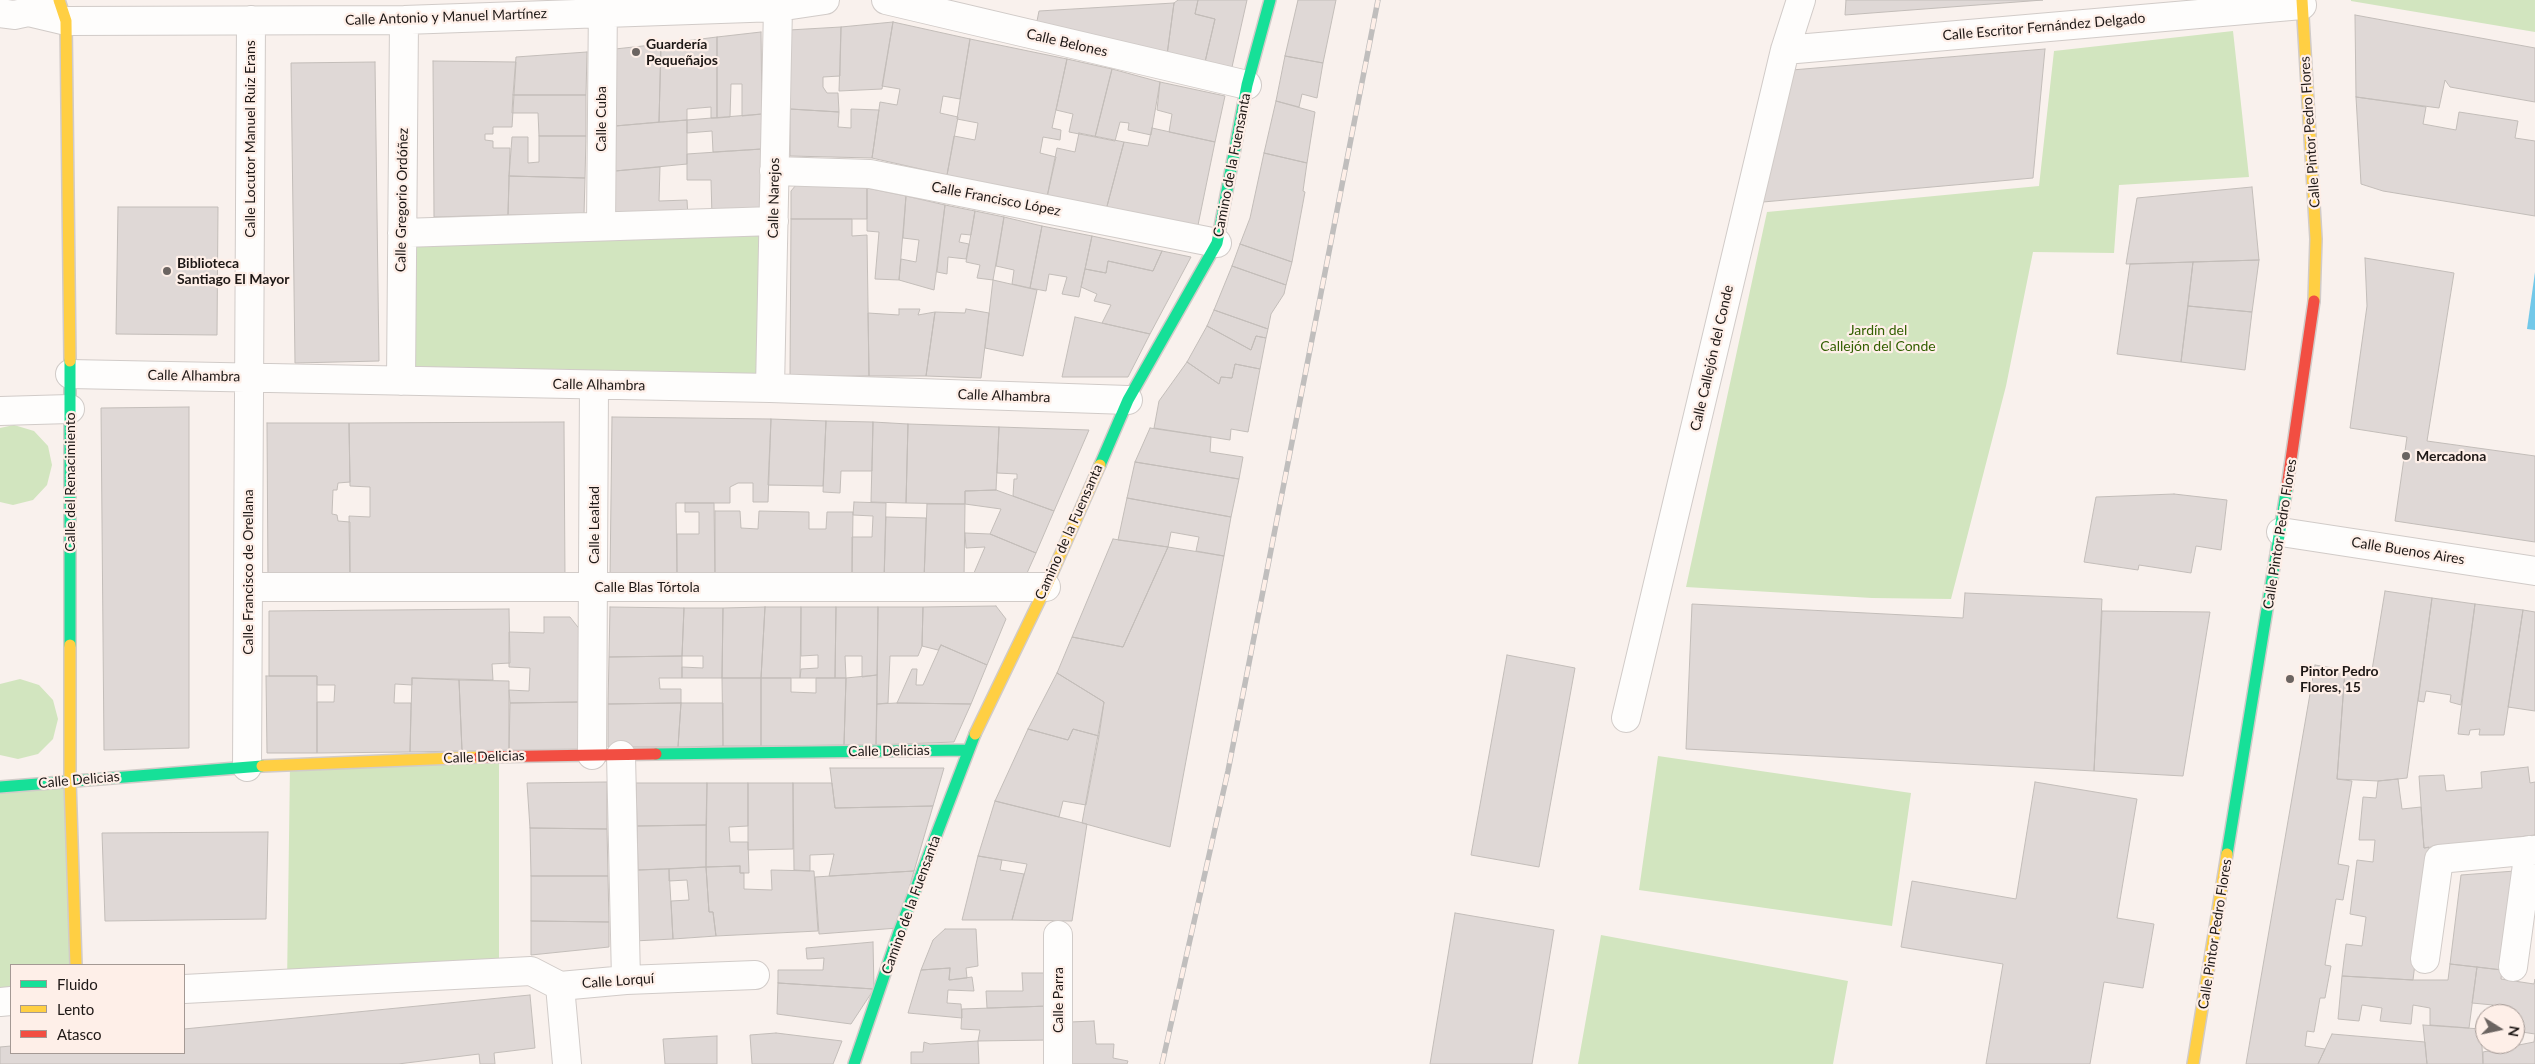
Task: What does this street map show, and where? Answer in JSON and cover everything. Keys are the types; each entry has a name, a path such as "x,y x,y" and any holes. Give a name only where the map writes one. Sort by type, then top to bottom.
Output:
{"street":[{"name":"Calle Antonio y Manuel Martínez","path":"0,13 14,15 35,6 62,11 251,20 404,20 461,9 602,6 778,7 825,0"},
{"name":"Calle Belones","path":"886,0 1247,85"},
{"name":"Camino de la Fuensanta","path":"854,1064 899,932 968,750 1046,587 1128,400 1217,244 1247,85 1270,0"},
{"name":"Calle Callejón del Conde","path":"1626,718 1785,50 1801,0"},
{"name":"Calle Escritor Fernández Delgado","path":"1785,50 2302,2"},
{"name":"Calle Pintor Pedro Flores","path":"2193,1064 2306,376 2316,280 2316,230 2302,2"},
{"name":"Calle Cuba","path":"601,226 602,6"},
{"name":"Calle Narejos","path":"770,388 778,7"},
{"name":"Calle del Renacimiento","path":"62,11 70,374 70,780 76,964"},
{"name":"Calle Locutor Manuel Ruiz Erans","path":"250,377 251,20"},
{"name":"Calle Gregorio Ordóñez","path":"401,381 404,20"},
{"name":"Calle Francisco López","path":"774,170 870,174 1217,244"},
{"path":"402,233 774,221"},
{"name":"Calle Alhambra","path":"70,374 770,388 1128,400"},
{"name":"Calle Francisco de Orellana","path":"247,767 250,377"},
{"name":"Calle Lealtad","path":"592,755 594,385"},
{"path":"0,411 70,409"},
{"name":"Calle Buenos Aires","path":"2281,532 2535,571"},
{"name":"Calle Blas Tórtola","path":"248,587 1046,587"},
{"name":"Calle Delicias","path":"0,787 247,767 499,756 968,750"},
{"path":"621,755 626,980"},
{"path":"2425,959 2439,859 2532,850 2512,966"},
{"name":"Calle Parra","path":"1058,935 1058,1064"},
{"path":"185,989 531,971 560,986 567,1064"},
{"name":"Calle Lorquí","path":"560,986 626,980 755,976"}],"green space":[{"path":"2535,0 2535,32 2351,1"},
{"name":"Jardín del Callejón del Conde","path":"2233,31 2249,177 2119,185 2114,253 2033,252 2006,386 1951,599 1872,598 1686,587 1767,212 2039,186 2054,51"},
{"path":"774,221 770,388 401,381 402,233"},
{"path":"14,425 34,431 48,446 52,465 47,485 33,500 13,505 0,502 0,428"},
{"path":"20,679 39,685 53,700 58,719 53,739 38,754 18,759 0,755 0,684"},
{"path":"499,756 499,971 287,985 290,764"},
{"path":"1658,756 1911,793 1892,926 1639,890"},
{"path":"70,780 76,964 10,964 10,1001 0,1002 0,787"},
{"path":"1601,935 1848,981 1833,1064 1578,1064"}],"water":[{"path":"2535,272 2535,330 2527,329"}],"building":[{"path":"1178,0 1198,0 1195,14 1215,19 1205,62 1167,55 1174,3"},
{"path":"1198,0 1247,0 1232,67 1205,62 1215,19 1195,14"},
{"path":"1298,0 1336,0 1323,63 1285,56"},
{"path":"1846,0 2043,0 1845,15"},
{"path":"1174,3 1167,55 1036,26 1039,11"},
{"path":"2355,15 2535,48 2535,102 2450,87 2445,80 2439,108 2356,97"},
{"path":"893,22 882,89 839,91 841,27"},
{"path":"893,22 970,39 960,99 943,96 940,113 958,117 947,175 872,158 880,102 897,105 900,89 882,86"},
{"path":"841,27 840,76 823,77 823,87 827,93 838,93 839,112 790,109 789,30"},
{"path":"761,32 762,114 742,116 742,84 731,84 730,117 717,118 717,37"},
{"path":"717,37 717,118 711,118 711,107 687,109 687,120 659,122 661,44"},
{"path":"970,39 1067,59 1052,128 1061,130 1060,140 1043,137 1040,153 1056,157 1047,197 947,175 954,136 975,140 978,123 957,119"},
{"path":"661,44 659,122 615,126 615,49"},
{"path":"2045,49 2033,178 1763,202 1792,70"},
{"path":"587,52 586,95 513,95 516,57"},
{"path":"1285,56 1323,63 1317,98 1302,94 1299,107 1276,101"},
{"path":"1067,59 1112,69 1095,137 1069,132 1073,114 1056,110"},
{"path":"433,61 516,62 512,127 493,127 493,134 485,134 485,140 493,141 493,148 510,148 508,215 434,217"},
{"path":"375,62 379,361 295,363 291,63"},
{"path":"1112,69 1160,82 1151,135 1128,130 1129,123 1120,122 1115,141 1095,137"},
{"path":"1160,82 1225,96 1215,142 1169,132 1172,114 1157,110"},
{"path":"513,95 586,95 586,136 539,136 538,113 512,113"},
{"path":"2356,97 2426,107 2423,124 2456,130 2459,112 2518,121 2515,138 2535,141 2535,216 2383,191 2361,184"},
{"path":"1276,101 1315,112 1307,163 1264,153"},
{"path":"790,109 839,112 838,127 851,128 851,109 879,110 872,158 790,156"},
{"path":"762,114 762,149 713,152 712,131 687,133 687,120"},
{"path":"687,120 687,164 615,171 615,126"},
{"path":"1152,128 1215,142 1197,230 1106,210 1124,142 1148,146"},
{"path":"1079,133 1124,142 1106,210 1047,197 1057,148 1075,152"},
{"path":"539,136 586,136 585,178 509,176 512,137 528,137 528,163 539,162"},
{"path":"762,149 763,217 712,217 711,180 687,180 687,154"},
{"path":"1264,153 1307,163 1303,191 1305,192 1292,262 1240,244 1250,218"},
{"path":"660,167 659,201 687,200 688,217 615,216 615,171"},
{"path":"509,176 585,178 584,215 508,215"},
{"path":"796,185 867,188 867,219 791,219 791,191"},
{"path":"2252,187 2259,260 2126,264 2137,198"},
{"path":"867,188 906,196 899,280 875,279 879,232 867,231"},
{"path":"906,196 945,205 934,290 899,280 901,259 916,262 919,240 903,238"},
{"path":"945,205 975,211 971,235 961,234 959,242 969,244 966,259 948,257 947,274 937,272"},
{"name":"Biblioteca Santiago El Mayor","path":"118,207 218,207 217,335 116,334"},
{"path":"975,211 1004,217 993,280 977,278 980,265 966,262"},
{"path":"1004,217 1042,226 1030,288 1012,284 1014,270 996,266"},
{"path":"791,219 852,219 852,236 867,235 869,376 790,377"},
{"path":"1042,226 1092,236 1079,297 1062,294 1067,277 1049,274 1046,291 1030,288"},
{"path":"1092,236 1162,251 1153,271 1108,261 1106,273 1085,269"},
{"path":"1240,244 1292,262 1286,285 1232,266"},
{"path":"1162,251 1191,257 1150,334 1102,323 1111,305 1094,301 1097,294 1081,287 1085,269 1106,273 1108,261 1153,271"},
{"path":"2365,258 2454,273 2427,441 2535,456 2535,542 2395,521 2407,437 2350,428 2367,306"},
{"path":"2259,260 2252,312 2188,306 2193,262"},
{"path":"2193,262 2181,362 2117,354 2130,264"},
{"path":"1232,266 1286,285 1284,294 1271,314 1268,329 1214,310"},
{"path":"993,280 1037,290 1023,356 985,348"},
{"path":"2188,306 2252,312 2245,370 2181,362"},
{"path":"899,309 920,309 918,315 935,312 926,376 869,376 868,313 899,315"},
{"path":"966,309 989,313 981,378 926,376 935,312 965,313"},
{"path":"1214,310 1268,329 1266,338 1256,336 1251,350 1207,326"},
{"path":"1075,317 1150,334 1128,377 1062,377"},
{"path":"1207,326 1251,350 1256,336 1266,338 1260,369 1235,364 1232,378 1221,377 1219,384 1187,362"},
{"path":"1187,362 1219,384 1221,377 1232,378 1235,364 1260,369 1248,432 1231,429 1230,440 1154,428 1159,401"},
{"path":"189,407 189,748 104,750 101,408"},
{"path":"612,417 771,419 768,502 753,502 753,483 738,483 730,487 730,503 676,503 677,579 610,579"},
{"path":"771,419 826,421 823,486 768,485"},
{"path":"826,421 873,422 872,471 841,471 840,493 823,492"},
{"path":"564,422 565,580 350,581 349,516 370,517 370,487 350,486 349,423"},
{"path":"873,422 908,424 906,503 871,502"},
{"path":"267,423 349,423 350,482 338,483 337,490 333,490 332,514 337,515 338,521 350,522 350,581 268,581"},
{"path":"908,424 999,427 996,490 965,491 965,504 906,503"},
{"path":"999,427 1089,430 1054,511 1013,496 1014,479 1017,479 1017,474 997,473"},
{"path":"1150,428 1211,437 1210,452 1243,457 1239,479 1135,462"},
{"path":"1135,462 1239,479 1231,517 1127,498"},
{"path":"996,490 1054,511 1036,553 990,534 1001,509 965,504 965,491"},
{"path":"2174,494 2227,500 2221,550 2196,546 2191,573 2139,565 2138,570 2084,562 2096,497"},
{"path":"1127,498 1231,517 1224,556 1196,551 1199,537 1171,532 1168,547 1118,540"},
{"path":"854,502 886,503 884,581 852,581 852,537 872,537 873,516 853,515"},
{"path":"685,503 714,503 715,580 677,579 677,534 699,534 699,512 685,512"},
{"path":"927,504 965,504 964,580 924,580"},
{"path":"715,511 740,511 741,528 758,529 759,511 809,512 809,529 826,529 827,512 853,512 852,581 715,580"},
{"path":"886,517 926,518 924,580 884,581"},
{"path":"965,533 990,534 1036,553 1023,582 971,580 985,547 966,548"},
{"path":"1113,539 1168,547 1123,647 1072,637"},
{"path":"1168,547 1224,556 1170,847 1082,823 1104,702 1057,673 1072,637 1123,647"},
{"path":"2385,591 2432,598 2407,778 2378,781 2337,779 2345,670 2371,676"},
{"path":"1965,593 2102,599 2094,771 1686,749 1692,604 1963,618"},
{"path":"2432,598 2475,604 2461,705 2450,702 2451,695 2426,691 2424,702 2418,701"},
{"path":"2475,604 2523,610 2504,735 2479,735 2480,729 2470,730 2469,735 2458,734"},
{"path":"996,606 1006,619 987,665 941,645 938,650 922,646 923,607"},
{"path":"610,607 684,608 682,656 609,657"},
{"path":"765,607 801,607 800,678 761,678"},
{"path":"765,607 761,678 722,678 723,608"},
{"path":"801,607 836,607 835,678 800,678 801,669 818,668 818,655 801,656"},
{"path":"836,607 878,607 877,675 862,677 862,656 845,656 846,678 835,678"},
{"path":"878,607 923,607 922,646 918,656 890,656 888,703 877,704"},
{"path":"684,608 723,608 722,678 682,678 682,667 703,668 703,656 682,656"},
{"path":"509,609 510,663 492,664 493,680 412,678 412,685 395,684 394,703 411,703 410,752 317,753 317,702 334,702 335,685 317,685 317,676 269,676 269,611"},
{"path":"2523,610 2535,612 2535,711 2508,707"},
{"path":"2102,611 2210,612 2183,776 2094,771"},
{"path":"544,617 570,617 581,631 580,702 510,703 509,690 529,691 530,668 509,667 509,632 544,633"},
{"path":"941,645 987,665 971,704 897,703 912,669 917,669 916,685 923,685"},
{"path":"1507,655 1575,668 1539,867 1471,855"},
{"path":"682,656 682,678 659,678 660,689 681,689 681,703 608,704 609,657"},
{"path":"2315,665 2345,670 2337,779 2352,781 2338,864 2349,866 2343,900 2336,899 2325,965 2331,966 2325,998 2320,998 2314,1032 2307,1031 2305,1046 2325,1049 2318,1064 2246,1064"},
{"path":"1057,673 1104,702 1099,736 1073,729 1068,740 1028,729"},
{"path":"877,675 876,745 844,745 846,678"},
{"path":"266,676 317,676 317,753 267,753"},
{"path":"412,678 459,680 462,751 410,752"},
{"path":"722,678 761,678 761,746 723,746"},
{"path":"761,678 791,678 791,692 816,693 816,678 846,678 844,745 761,746"},
{"path":"459,680 509,681 509,751 462,751"},
{"path":"580,702 578,750 509,751 510,703"},
{"path":"681,703 678,747 608,747 608,704"},
{"path":"681,703 723,703 723,746 678,747"},
{"path":"877,704 971,704 954,742 876,745"},
{"path":"1028,729 1068,740 1073,729 1099,736 1086,805 1063,801 1059,817 995,801"},
{"path":"2528,767 2530,783 2535,782 2535,835 2424,848 2419,776 2444,775 2446,791 2482,788 2481,772"},
{"path":"830,768 944,768 933,806 835,808"},
{"path":"2398,779 2402,809 2421,807 2424,848 2429,847 2413,980 2342,976 2346,944 2362,946 2366,917 2350,914 2357,860 2373,862 2375,840 2359,840 2363,797 2376,798 2378,781"},
{"path":"607,782 607,829 530,828 527,783"},
{"path":"2035,782 2137,799 2117,918 2154,924 2143,988 2104,982 2090,1064 1986,1064 2003,964 1901,947 1912,881 2016,899"},
{"path":"636,783 707,783 706,825 637,826"},
{"path":"707,783 748,783 748,826 729,827 730,842 748,842 749,873 740,873 740,866 706,867"},
{"path":"748,783 793,783 793,849 748,850"},
{"path":"793,783 832,783 835,808 933,806 914,871 829,876 834,854 810,855 810,871 794,870"},
{"path":"995,801 1087,824 1072,921 1012,920 1027,864 978,856"},
{"path":"706,825 706,867 638,870 637,826"},
{"path":"530,828 607,829 608,876 531,876"},
{"path":"268,832 266,919 105,921 102,833"},
{"path":"978,856 1002,860 1000,870 1024,874 1012,920 962,920"},
{"path":"740,866 740,873 744,873 744,889 772,890 771,870 814,871 818,931 716,936 713,912 709,912 706,867"},
{"path":"706,867 709,912 713,912 716,936 673,939 671,901 689,900 687,880 669,881 669,869"},
{"path":"669,869 673,939 634,941 630,875 638,870"},
{"path":"914,871 898,928 819,934 815,877"},
{"path":"2515,871 2502,970 2450,964 2461,875"},
{"path":"531,876 608,876 609,922 531,921"},
{"path":"1455,913 1554,930 1532,1064 1430,1064"},
{"path":"531,921 609,922 609,947 531,955"},
{"path":"945,929 976,929 978,966 966,968 967,978 949,980 950,968 921,970 933,940"},
{"path":"873,942 874,989 778,983 778,970 823,970 824,958 807,959 806,948"},
{"path":"2450,964 2477,967 2469,1028 2430,1025 2430,1008 2413,1005 2411,1024 2380,1021 2382,1008 2362,1005 2359,1021 2338,1019 2342,976 2448,980"},
{"path":"2477,967 2502,970 2501,979 2534,984 2535,979 2535,1034 2525,1032 2525,1004 2472,1003"},
{"path":"950,968 949,980 972,977 974,991 948,990 947,1003 961,1004 962,1018 908,1013 921,970"},
{"path":"1022,973 1049,973 1049,1006 987,1008 986,991 1023,991"},
{"path":"778,983 874,989 851,1024 777,1014"},
{"path":"530,995 535,1048 494,1053 495,1064 480,1064 479,1054 398,1064 0,1064 0,1047 10,1046 10,1054 185,1054 185,1029"},
{"path":"1049,1006 1050,1040 978,1041 980,1030 961,1029 962,1009"},
{"path":"1094,1021 1096,1044 1114,1044 1113,1058 1128,1061 1127,1064 1071,1064 1070,1022"},
{"path":"2423,1025 2475,1029 2475,1054 2482,1054 2483,1064 2427,1064"},
{"path":"776,1033 842,1041 833,1064 752,1064 750,1035"},
{"path":"2332,1034 2425,1042 2427,1064 2318,1064"},
{"path":"2535,1034 2535,1064 2483,1064 2483,1054 2525,1054 2525,1044 2534,1042"},
{"path":"717,1036 717,1064 665,1064 663,1039"},
{"path":"978,1041 979,1064 911,1064 911,1052 923,1052 924,1042 930,1044"}],"railway":[{"path":"1162,1064 1228,771 1378,0"}],"traffic: fast":[{"path":"1100,465 1128,400 1217,243 1247,85 1270,0"},
{"path":"70,361 70,645"},
{"path":"2227,854 2287,487"},
{"path":"854,1064 899,932 975,734"},
{"path":"656,754 968,750"},
{"path":"0,787 262,766"}],"traffic: slow":[{"path":"59,0 66,21 70,361"},
{"path":"2302,0 2316,239 2314,301"},
{"path":"975,734 1046,587 1100,465"},
{"path":"70,645 70,780 76,964"},
{"path":"262,766 479,757"},
{"path":"2193,1064 2227,854"}],"traffic: jam":[{"path":"2287,487 2314,301"},
{"path":"479,757 656,754"}],"place":[{"name":"Guardería Pequeñajos","path":"636,52"},
{"name":"Biblioteca Santiago El Mayor","path":"167,271"},
{"name":"Mercadona","path":"2406,456"},
{"name":"Pintor Pedro Flores, 15","path":"2290,679"}]}
